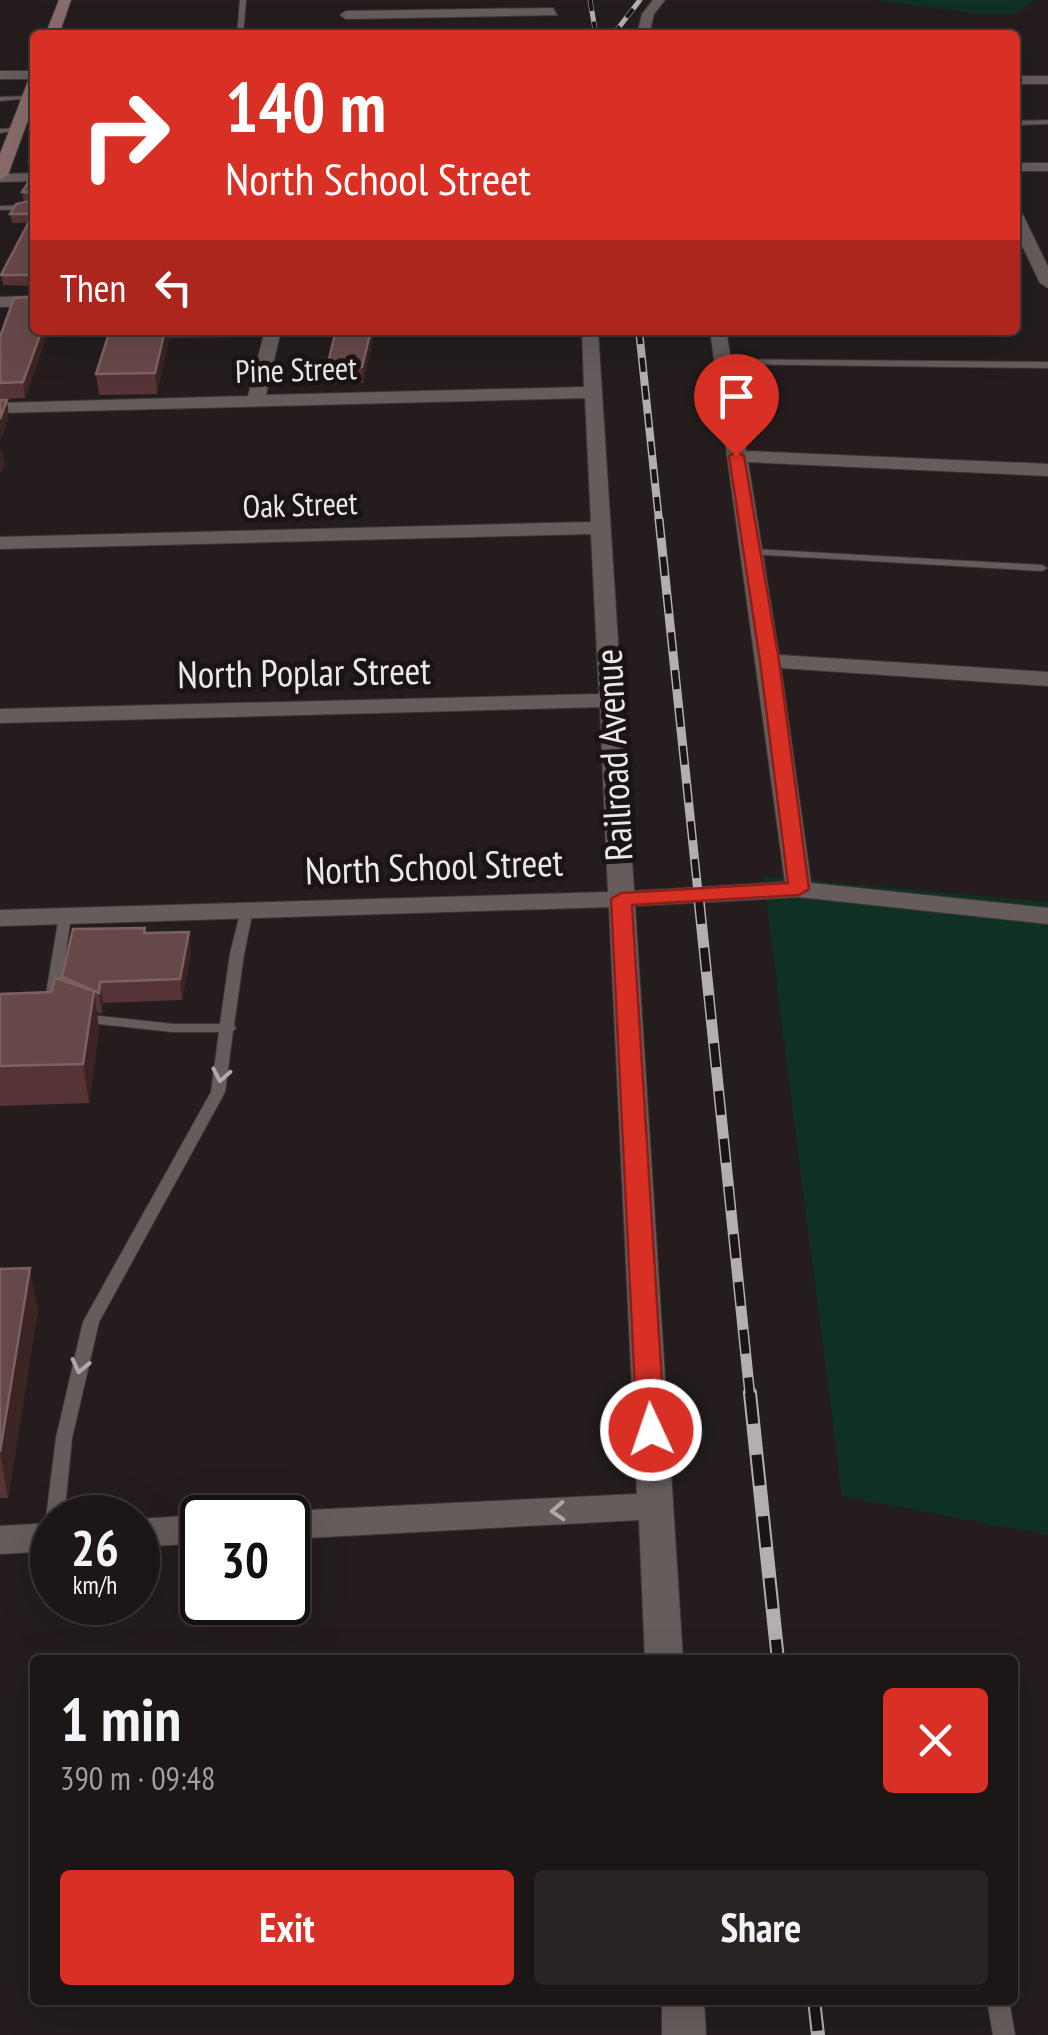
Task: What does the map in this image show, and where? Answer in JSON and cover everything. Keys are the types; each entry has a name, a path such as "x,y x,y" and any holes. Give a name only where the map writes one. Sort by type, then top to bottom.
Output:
{"main road":[{"path":"54,30 64,0"},
{"path":"0,176 8,130 30,92"}],"street":[{"path":"350,0 345,20 553,12"},
{"path":"644,30 648,14 659,0"},
{"path":"0,76 30,78"},
{"path":"1020,80 1048,80"},
{"path":"1020,167 1048,167"},
{"path":"0,176 30,177"},
{"path":"1020,226 1043,280"},
{"path":"0,302 30,301"},
{"path":"256,402 272,335"},
{"name":"Railroad Avenue","path":"590,335 664,1655"},
{"path":"719,335 770,661 799,889"},
{"name":"Pine Street","path":"0,408 593,392"},
{"path":"736,456 1048,470"},
{"name":"Oak Street","path":"0,543 601,528"},
{"path":"770,661 1048,679"},
{"name":"North Poplar Street","path":"0,716 610,700"},
{"name":"North School Street","path":"0,918 621,899 799,889 1048,916"},
{"path":"310,1524 656,1506"},
{"path":"0,1540 30,1538"},
{"path":"682,2005 684,2035"}],"lane":[{"path":"240,30 243,0"},
{"path":"0,99 28,98"},
{"path":"1020,122 1048,122"},
{"path":"0,208 30,207"},
{"path":"722,361 1048,366"},
{"path":"752,552 1042,568"},
{"path":"58,1495 64,1438 91,1322 218,1092 237,954 248,910"},
{"path":"65,916 52,1000 60,1010 85,1019 173,1028 229,1028"},
{"path":"999,2005 1004,2035"}],"green space":[{"path":"872,0 1035,0 1016,13 979,14"},
{"path":"763,876 1048,902 1048,1535 842,1496"}],"building":[{"path":"30,201 30,214 10,214 16,204"},
{"path":"30,220 30,275 1,275"},
{"path":"30,297 30,335 40,335 23,382 0,383 0,337 14,298"},
{"path":"108,335 164,335 155,373 96,374"},
{"path":"335,335 370,335 362,367 327,367"},
{"path":"0,400 7,400 0,419"},
{"path":"145,928 144,933 189,932 180,979 100,982 99,993 62,977 73,929"},
{"path":"55,978 94,991 83,1064 0,1066 0,994 52,992"},
{"path":"30,1268 0,1452 0,1269"}],"railway":[{"path":"590,0 595,30"},
{"path":"617,30 640,0"},
{"path":"640,335 659,521"},
{"path":"659,519 699,902"},
{"path":"699,900 750,1396"},
{"path":"750,1393 777,1655"},
{"path":"815,2005 818,2035"}],"route":[{"path":"651,1430 621,899 799,889 770,661 736,456"}]}
